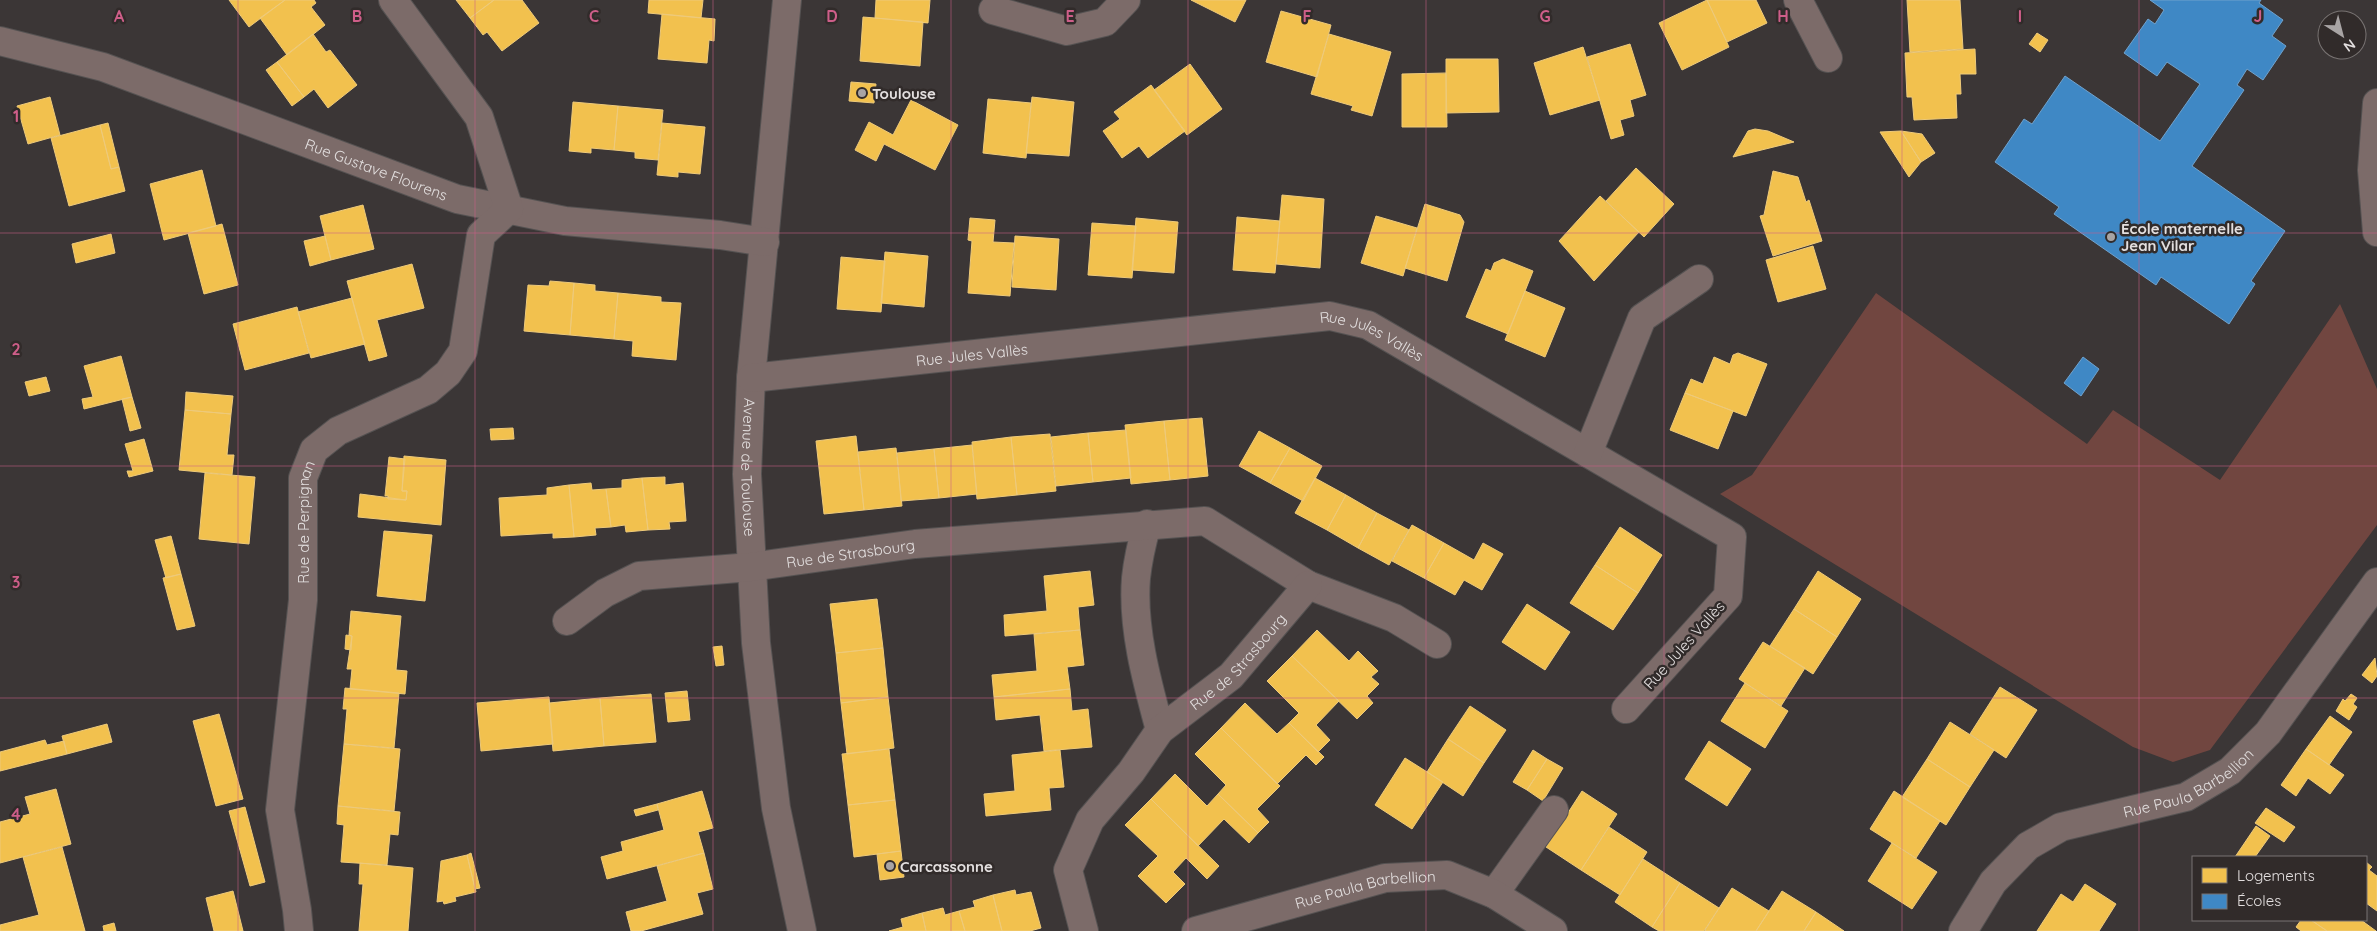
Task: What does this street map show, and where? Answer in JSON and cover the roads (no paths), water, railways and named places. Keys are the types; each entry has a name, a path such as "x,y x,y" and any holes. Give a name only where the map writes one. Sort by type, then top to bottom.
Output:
{"street":[{"path":"393,0 479,117 509,209"},
{"name":"Avenue de Toulouse","path":"787,0 766,242 751,378 747,474 756,643 776,808 802,931"},
{"path":"993,10 1068,31 1105,22 1126,0"},
{"path":"1798,0 1828,58"},
{"name":"Rue Gustave Flourens","path":"0,41 103,68 456,199 565,221 766,242"},
{"path":"2377,103 2372,170 2377,232"},
{"name":"Rue de Perpignan","path":"299,931 280,810 304,600 303,478 314,450 338,430 428,390 448,373 463,351 481,235 509,209"},
{"path":"1588,453 1642,318 1699,279"},
{"name":"Rue Jules Vallès","path":"751,378 1330,316 1368,325 1732,537 1728,596 1626,710"},
{"name":"Rue de Strasbourg","path":"567,621 605,593 639,576 751,566 915,544 1147,524 1205,521 1308,585 1394,618 1437,644"},
{"path":"1147,524 1140,550 1136,579 1138,631 1160,730"},
{"name":"Rue Paula Barbellion","path":"1962,931 1993,882 2028,846 2061,827 2186,797 2230,770 2268,733 2377,582"},
{"name":"Rue de Strasbourg","path":"1084,931 1068,870 1090,820 1131,772 1160,730 1231,676 1308,585"},
{"path":"1494,894 1554,810"},
{"name":"Rue Paula Barbellion","path":"1196,931 1385,878 1447,875 1494,894 1553,931"}],"place":[{"name":"Toulouse","path":"862,93"},
{"name":"École maternelle Jean Vilar","path":"2111,237"},
{"name":"Carcassonne","path":"890,866"}]}
